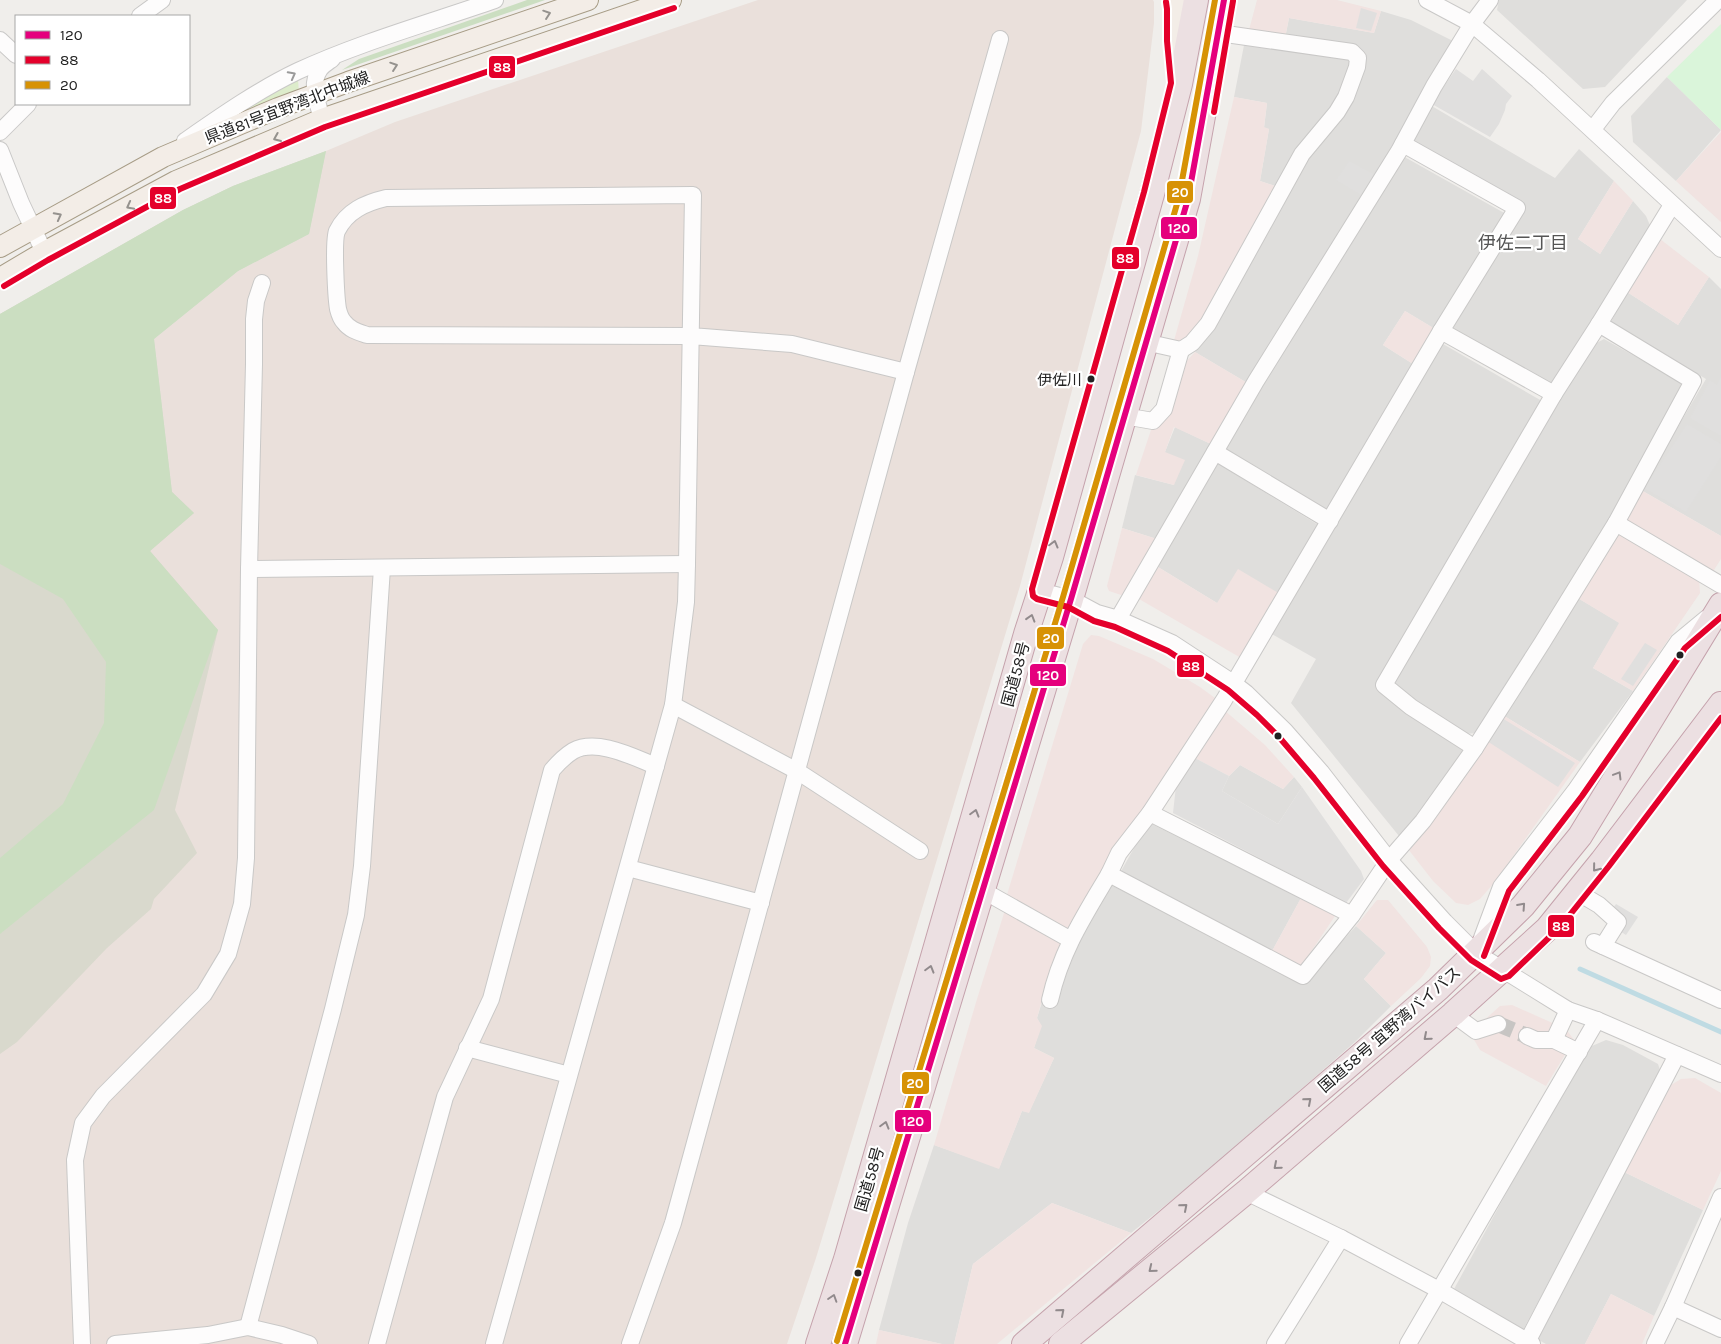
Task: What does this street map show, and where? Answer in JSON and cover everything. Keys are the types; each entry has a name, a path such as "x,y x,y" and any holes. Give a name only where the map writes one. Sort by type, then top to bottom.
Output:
{"highway":[{"name":"国道58号","path":"818,1344 846,1259 1040,591 1152,194 1180,84 1196,0"},
{"name":"国道58号","path":"845,1344 1071,600 1188,199 1224,0"},
{"name":"国道58号 宜野湾バイパス","path":"1024,1344 1423,1002 1523,906 1580,836 1720,599"},
{"name":"国道58号 宜野湾バイパス","path":"1061,1344 1246,1192 1454,1014 1547,929 1721,704"}],"main road":[{"name":"県道81号宜野湾北中城線","path":"0,247 163,157 314,93 588,0"},
{"name":"県道81号宜野湾北中城線","path":"0,278 44,252 176,181 322,119 671,0"},
{"path":"1174,0 1180,84"}],"street":[{"path":"141,15 162,0"},
{"path":"163,157 231,110 296,72 338,54 495,0"},
{"path":"1427,0 1472,24 1538,80 1721,249"},
{"path":"1118,619 1256,381 1403,144 1434,86 1472,24 1490,0"},
{"path":"1592,129 1613,103 1718,0"},
{"path":"1124,416 1153,421 1164,409 1181,350 1192,343 1208,324 1302,154 1337,112 1346,96 1357,67 1358,58 1352,52 1219,33"},
{"path":"630,1344 673,1223 906,372 1000,39"},
{"path":"0,40 15,54"},
{"path":"322,119 314,93 314,84 320,70 338,54"},
{"path":"0,132 27,105"},
{"path":"1050,1000 1056,974 1071,940 1119,853 1150,813 1224,700 1441,332 1518,208 1403,144"},
{"path":"0,150 44,252"},
{"path":"494,1344 673,705 686,602 691,336 693,195 386,198 370,201 357,208 337,232 334,245 338,310 343,322 352,330 367,335 691,336 792,344 906,372"},
{"path":"1474,748 1411,707 1384,685 1554,394 1672,205"},
{"path":"82,1344 75,1160 83,1123 103,1096 204,994 228,954 242,904 246,858 254,319 256,301 262,283"},
{"path":"1108,874 1303,976 1352,915 1389,860 1423,821 1474,748 1616,523 1693,381 1599,324"},
{"path":"1441,332 1554,394"},
{"path":"1145,342 1181,350"},
{"path":"1215,452 1330,521"},
{"path":"1476,953 1501,887 1575,791 1678,642 1720,599 1616,523"},
{"path":"249,569 687,564"},
{"path":"248,1327 333,1009 356,915 362,866 382,568"},
{"path":"1040,591 1071,600 1097,613 1118,619 1172,643 1233,683 1263,709 1297,745 1321,772 1389,860 1476,953 1568,1010 1598,1020 1677,1055 1719,1069"},
{"path":"673,705 797,771 920,851"},
{"path":"377,1344 445,1097 491,999 552,770 573,751 584,747 615,750 656,766"},
{"path":"1150,813 1352,915"},
{"path":"628,868 761,903"},
{"path":"982,890 1071,940"},
{"path":"1577,892 1599,904 1618,922 1598,944 1721,1000"},
{"path":"1554,1040 1568,1010"},
{"path":"1454,1014 1476,1031 1498,1024"},
{"path":"1408,1344 1598,1020"},
{"path":"1527,1036 1536,1040 1554,1040 1579,1052"},
{"path":"467,1048 569,1075"},
{"path":"1246,1192 1340,1238 1439,1290 1529,1343 1677,1055"},
{"path":"1655,1344 1721,1197"},
{"path":"1275,1344 1340,1238"},
{"path":"1673,1307 1721,1329"},
{"path":"115,1344 208,1335 248,1327 310,1344"}],"shaded area":[{"path":"758,0 1153,0 1154,2 1154,23 1141,131 1020,586 816,1258 787,1344 0,1344 0,1043 149,551 172,492 154,339 238,271 309,234 326,151 395,122"},
{"path":"1257,0 1337,0 1381,11 1374,33 1289,18 1285,38 1249,30"},
{"path":"1499,0 1687,0 1605,87 1583,89 1497,10"},
{"path":"1361,8 1377,13 1371,31 1356,28"},
{"path":"1381,11 1411,20 1457,43 1249,384 1195,352 1305,156 1361,62 1285,38 1289,18 1374,33"},
{"path":"1245,40 1354,60 1346,85 1278,187 1260,181 1269,129 1264,128 1267,103 1234,97"},
{"path":"1456,69 1473,81 1482,69 1512,96 1506,104 1499,124 1490,137 1432,104"},
{"path":"1667,77 1721,130 1676,181 1633,142 1631,116"},
{"path":"1234,97 1267,103 1264,127 1269,129 1260,181 1278,187 1191,341 1173,344 1198,256"},
{"path":"1430,105 1555,178 1579,149 1614,181 1578,239 1600,254 1633,201 1646,216 1652,230 1550,388 1451,331 1524,209 1411,142"},
{"path":"1721,132 1721,222 1676,181"},
{"path":"326,151 309,234 238,271 154,339 172,492 194,513 150,551 218,630 175,810 197,853 154,899 151,909 107,948 17,1042 0,1054 0,314 183,210 233,186"},
{"path":"1401,155 1506,214 1435,329 1405,311 1383,345 1413,364 1328,510 1222,451"},
{"path":"1349,161 1375,175 1363,196 1336,180"},
{"path":"1614,181 1633,201 1600,254 1578,239"},
{"path":"1660,239 1709,277 1678,325 1627,292"},
{"path":"1709,277 1721,289 1721,536 1641,490 1706,379 1611,322 1627,292 1678,325"},
{"path":"1405,311 1435,329 1413,364 1383,345"},
{"path":"1604,339 1681,382 1681,391 1610,520 1477,733 1465,734 1402,693 1393,685 1593,345"},
{"path":"1443,344 1542,401 1405,637 1375,685 1463,751 1417,818 1399,836 1291,703 1316,659 1270,633"},
{"path":"1195,352 1249,384 1213,445 1174,427 1165,452 1185,460 1174,485 1136,475 1152,427 1185,363"},
{"path":"1721,377 1721,436 1690,418 1710,380 1717,385"},
{"path":"1687,424 1721,444 1721,457 1686,512 1644,488"},
{"path":"1175,427 1213,445 1157,539 1122,528 1135,475 1174,485 1165,452"},
{"path":"1217,463 1320,526 1280,594 1217,603 1158,567"},
{"path":"1641,490 1721,536 1721,559 1712,573 1625,520"},
{"path":"1122,528 1157,539 1124,596 1109,591 1107,586"},
{"path":"1618,529 1699,578 1700,593 1633,691 1593,668 1619,623 1576,597"},
{"path":"1158,567 1217,603 1238,569 1280,594 1241,658 1139,599"},
{"path":"1576,597 1620,623 1593,668 1633,691 1580,762 1501,714"},
{"path":"1091,635 1099,636 1153,659 1200,687 1219,701 1068,933 1006,898 1083,644"},
{"path":"1645,643 1657,650 1633,686 1621,679"},
{"path":"1224,710 1265,745 1294,777 1283,789 1240,765 1229,776 1193,757"},
{"path":"1501,714 1580,762 1494,883 1480,899 1468,905 1456,903 1433,881 1408,849"},
{"path":"1502,718 1575,763 1558,787 1487,741"},
{"path":"1193,757 1229,776 1222,791 1278,824 1302,787 1361,871 1364,879 1346,903 1173,813 1176,786"},
{"path":"1240,765 1283,789 1294,777 1302,787 1278,824 1222,791 1229,776"},
{"path":"1152,824 1301,898 1271,953 1120,873 1142,834"},
{"path":"1107,883 1304,983 1356,926 1386,953 1364,979 1391,1006 1356,1041 1208,1171 1131,1233 1052,1203 973,1264 954,1344 942,1344 879,1330 908,1223 934,1145 999,1168 1022,1111 1029,1112 1054,1058 1034,1048 1041,1026 1037,1018 1042,1002 1053,1005 1060,975"},
{"path":"1301,898 1335,916 1300,968 1271,953"},
{"path":"1377,900 1388,900 1427,947 1431,957 1430,966 1421,978 1391,1006 1364,979 1386,953 1356,926"},
{"path":"1616,904 1638,917 1626,935 1604,921"},
{"path":"1005,910 1063,942 1050,972 1037,1018 1042,1026 1034,1048 1054,1058 1029,1113 1022,1111 999,1169 934,1145"},
{"path":"1512,1005 1566,1029 1574,1040 1546,1086 1480,1050 1470,1033 1500,1006"},
{"path":"1606,1040 1623,1045 1658,1064 1661,1073 1523,1330 1453,1291 1546,1120 1592,1046"},
{"path":"1695,1078 1721,1093 1721,1171 1703,1210 1624,1172 1664,1094 1671,1085 1681,1079"},
{"path":"1624,1172 1703,1210 1654,1316 1611,1294 1585,1344 1546,1344 1537,1339"},
{"path":"1052,1203 1131,1233 997,1344 954,1344 973,1264"},
{"path":"1611,1294 1654,1316 1642,1344 1585,1344"},
{"path":"879,1330 942,1344 876,1344"}],"green space":[{"path":"527,0 545,0 342,70 359,59"},
{"path":"1721,24 1721,130 1667,77"},
{"path":"298,79 299,93 236,117 235,114"},
{"path":"326,151 309,234 238,271 154,339 172,492 194,513 150,551 218,630 154,810 0,934 0,858 63,804 104,723 106,662 63,599 0,564 0,314 183,210 233,186"}],"waterway":[{"path":"1580,969 1721,1032"}],"tunnel":[{"path":"1498,1024 1527,1036"}],"transit line":[{"name":"20","path":"837,1341 1063,597 1179,197 1215,0"},
{"name":"120","path":"845,1344 1071,599 1188,199 1224,0"},
{"name":"88","path":"1214,112 1233,1"},
{"name":"88","path":"1166,2 1171,83 1144,192 1032,589 1033,596 1037,599 1068,607 1094,621 1115,627 1168,651 1228,690 1279,737 1314,778 1383,866 1439,928 1471,960 1501,979 1509,976 1561,926 1721,718"},
{"name":"88","path":"4,286 48,260 180,189 325,127 674,8"},
{"name":"88","path":"1484,956 1509,891 1582,796 1685,648 1721,617"}],"place":[{"name":"伊佐川","path":"1091,379"}],"district":[{"name":"伊佐二丁目","path":"1523,243"}]}
